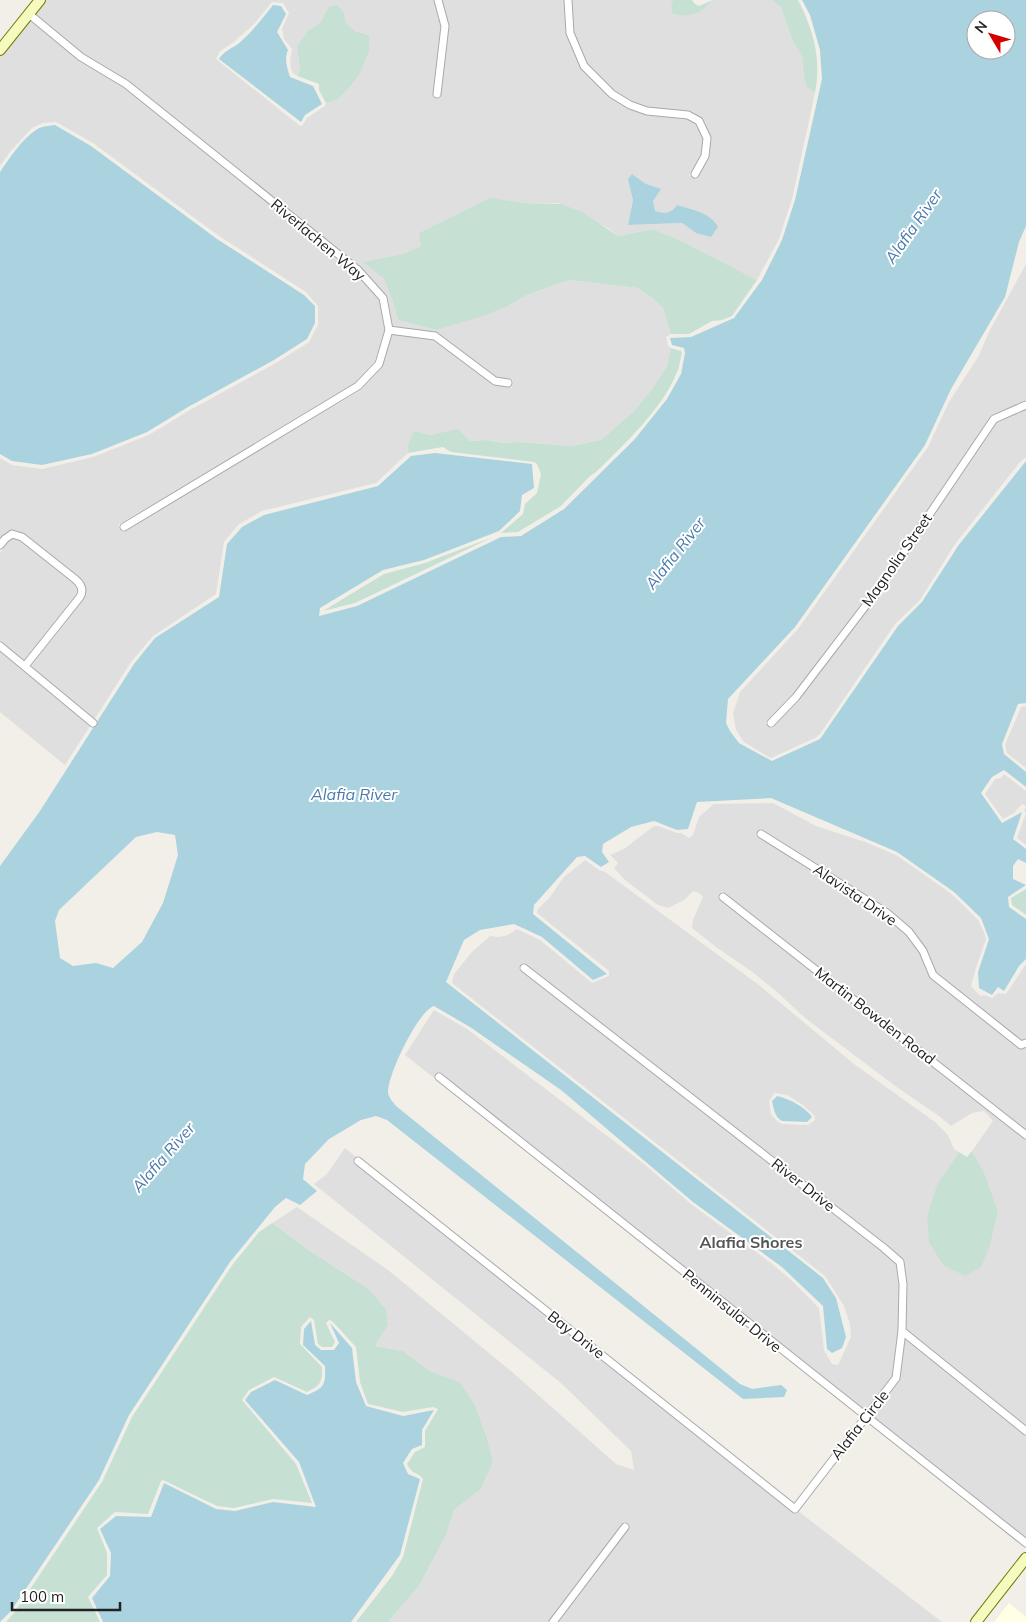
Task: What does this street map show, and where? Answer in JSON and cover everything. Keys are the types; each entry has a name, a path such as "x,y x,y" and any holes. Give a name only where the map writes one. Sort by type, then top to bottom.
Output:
{"main road":[{"path":"0,50 40,0"},
{"path":"976,1622 1026,1558"}],"street":[{"path":"437,94 445,26 438,0"},
{"path":"568,0 570,33 584,66 612,94 630,105 647,111 688,115 699,121 707,138 705,156 695,174"},
{"name":"Riverlachen Way","path":"29,14 81,57 126,84 358,270 383,298 389,330 378,364 358,386 124,527"},
{"path":"389,330 435,336 495,381 508,383"},
{"name":"Magnolia Street","path":"771,723 796,697 883,583 994,419 1026,405"},
{"path":"0,545 12,534 22,537 75,579 81,587 82,594 80,597 25,666"},
{"path":"0,646 92,723"},
{"name":"Alavista Drive","path":"761,834 887,913 914,938 923,951 933,975 1021,1045 1026,1043"},
{"name":"Martin Bowden Road","path":"723,897 1026,1135"},
{"name":"River Drive","path":"524,968 877,1242 900,1262 903,1284 902,1331"},
{"name":"Penninsular Drive","path":"439,1077 1026,1543"},
{"name":"Bay Drive","path":"358,1161 795,1508"},
{"path":"902,1331 1026,1431"},
{"name":"Alafia Circle","path":"795,1508 896,1378 902,1331"},
{"path":"553,1622 625,1526"}],"shaded area":[{"path":"45,0 434,0 441,26 433,96 440,98 449,27 442,0 564,0 566,34 580,67 609,96 629,108 647,115 687,119 696,124 703,138 701,155 689,175 696,179 708,158 711,139 703,120 687,111 647,107 632,102 614,91 587,64 574,32 572,0 673,0 671,5 672,13 675,15 688,15 713,0 772,0 781,7 792,39 802,57 807,87 815,93 792,199 779,239 757,280 682,241 653,229 618,236 608,228 558,203 523,203 403,254 364,262 384,279 398,320 436,330 508,306 527,295 569,280 638,288 663,308 671,334 666,337 668,346 671,348 668,367 634,411 601,440 572,446 518,442 504,443 485,440 470,441 458,430 431,435 414,431 408,444 408,453 376,483 262,511 239,524 224,542 216,594 153,636 131,662 94,720 31,666 83,600 85,586 77,576 24,534 11,530 6,532 0,539 0,458 12,465 42,469 93,457 149,435 190,410 276,363 309,342 318,325 318,306 306,292 219,236 93,143 56,122 43,123 32,128 0,166 0,57 30,19 79,60 124,87 355,273 379,300 385,329 375,361 355,383 118,525 123,532 361,390 382,366 392,334 434,340 494,384 512,388 513,380 496,377 437,333 392,326 386,296 360,268 128,81 83,54 34,14","holes":["272,2 283,3 289,13 282,29 284,39 292,49 291,69 297,76 300,69 297,47 308,30 320,23 344,13 346,23 355,31 369,35 369,53 359,75 337,100 326,103 325,106 307,118 302,126 216,59 220,51 234,42 255,23","632,174 646,184 653,201 654,211 664,214 673,211 696,233 682,223 628,225 633,200"]},
{"path":"673,0 692,0 699,6 713,0 701,11 683,16 672,13 671,5"},
{"path":"772,0 798,0 808,22 815,45 817,81 815,93 807,87 802,57 792,39 781,7"},
{"path":"337,5 344,13 346,23 355,31 369,35 369,53 359,75 349,88 337,100 326,103 319,90 319,84 297,76 300,69 297,47 308,30 320,23 329,7"},
{"path":"490,198 523,203 561,204 582,212 618,236 653,229 682,241 757,280 732,316 712,321 689,334 671,334 663,308 638,288 569,280 527,295 508,306 483,316 436,330 398,320 384,279 363,262 403,254 421,246 419,233"},
{"path":"1026,264 1026,401 991,417 879,580 793,694 765,723 772,728 799,699 886,585 997,422 1026,410 1026,457 955,544 920,600 895,624 820,734 771,758 767,756 744,742 736,730 733,713 740,692 798,629 928,447 949,402 978,357 990,330"},
{"path":"671,348 682,353 679,367 663,399 653,412 618,450 561,506 518,532 501,533 523,514 525,504 537,493 541,474 537,464 534,462 451,452 443,447 408,453 408,444 414,431 431,435 458,429 470,441 485,440 504,443 518,442 572,446 601,440 634,411 652,389 667,367"},
{"path":"493,537 355,603 323,611 384,574 425,563"},
{"path":"13,538 20,540 75,584 77,588 76,595 24,660 0,641 0,552"},
{"path":"0,650 90,726 65,765 0,712"},
{"path":"1026,706 1026,768 1007,753 1005,745 1021,707"},
{"path":"1004,774 1026,791 1026,806 1022,804 1014,813 1003,819 985,794 995,779 1001,778"},
{"path":"773,803 816,826 865,842 896,855 949,892 978,920 984,932 986,939 971,986 980,996 985,995 992,998 998,993 1006,994 1026,964 1026,1038 1021,1040 936,973 927,950 912,929 889,910 760,829 756,835 885,916 906,934 920,952 931,978 1018,1047 1026,1047 1026,1130 722,891 718,897 1026,1140 1026,1427 906,1330 907,1284 902,1260 887,1246 523,963 519,969 882,1251 896,1264 899,1284 898,1331 892,1377 865,1411 439,1072 434,1077 492,1124 405,1055 434,1010 467,1029 644,1164 691,1204 791,1280 819,1308 824,1350 832,1364 838,1365 851,1337 850,1324 844,1306 825,1276 452,983 454,974 472,952 490,936 508,935 517,929 540,940 592,983 609,976 609,971 537,913 537,910 550,897 563,878 585,860 605,872 759,985 854,1064 935,1122 948,1135 954,1149 959,1152 937,1186 927,1216 990,1246 998,1211 984,1172 972,1151 993,1121 984,1111 972,1113 951,1126 805,1018 751,971 692,928 693,920 703,897 699,893 693,891 684,900 668,908 658,905 625,880 614,868 618,863 610,855 624,849 654,826 681,833 689,838 693,835 699,817 714,804","holes":["775,1093 787,1095 803,1105 815,1116 815,1120 808,1125 782,1124 777,1121 771,1114 769,1101"]},
{"path":"1026,813 1026,845 1017,838"},
{"path":"1026,889 1026,915 1012,905 1011,898"},
{"path":"345,1148 356,1157 353,1162 795,1514 798,1511 942,1622 558,1622 630,1526 624,1521 548,1622 388,1622 419,1586 446,1535 454,1510 481,1489 493,1462 476,1407 457,1381 430,1371 403,1351 375,1346 388,1325 386,1309 369,1289 310,1251 272,1223 297,1207 388,1270 511,1371 616,1464 634,1470 631,1451 562,1384 314,1184 327,1174"},
{"path":"972,1151 984,1172 998,1211 990,1246 981,1267 965,1276 943,1265 929,1242 927,1216 937,1185 959,1152 967,1157"},
{"path":"272,1223 310,1251 369,1289 386,1309 388,1325 375,1346 403,1351 430,1371 457,1381 476,1407 493,1462 481,1489 454,1510 446,1535 419,1586 388,1622 356,1622 392,1576 403,1557 423,1479 411,1470 407,1464 415,1452 425,1447 425,1431 438,1409 433,1407 403,1412 368,1404 360,1382 356,1347 329,1320 326,1323 335,1342 332,1347 322,1347 318,1344 314,1320 310,1317 301,1327 300,1344 322,1367 320,1383 307,1392 274,1377 249,1390 242,1400 296,1464 312,1503 273,1499 234,1508 217,1506 163,1480 148,1514 115,1512 97,1528 107,1553 107,1575 88,1597 100,1622 6,1622 14,1613 102,1482 132,1417 233,1264 259,1232"},
{"path":"905,1339 1026,1436 1026,1538 871,1417 899,1381"},
{"path":"1009,1603 1026,1617 1026,1622 994,1622"}],"water":[{"name":"Alafia River","path":"802,0 1026,0 1026,226 1019,242 1005,297 951,389 925,445 795,627 728,699 726,723 739,743 772,761 820,739 898,626 922,602 958,546 1026,461 1026,703 1018,704 1002,744 1004,754 1026,772 1026,787 1004,770 992,777 981,793 1002,823 1022,812 1013,839 1026,849 1026,863 1018,859 1013,866 1013,879 1026,885 1008,897 1009,907 1026,919 1026,959 1019,966 1004,991 998,987 992,995 979,988 978,972 989,939 981,918 954,892 897,852 771,798 697,802 688,829 677,830 654,821 631,827 603,844 602,852 609,862 601,867 585,856 577,857 534,905 533,914 607,974 593,980 542,937 514,924 480,930 464,940 446,982 823,1278 836,1298 846,1337 842,1348 832,1353 827,1349 823,1306 782,1267 693,1202 561,1090 470,1027 434,1006 427,1010 420,1019 398,1059 388,1093 396,1106 740,1384 752,1389 781,1385 787,1390 784,1397 743,1399 387,1120 376,1116 361,1120 329,1139 305,1164 303,1179 317,1191 300,1205 286,1198 275,1207 230,1262 129,1415 99,1480 11,1611 0,1622 0,866 40,811 134,664 155,638 219,597 227,544 242,527 264,515 378,486 411,456 435,453 532,464 534,488 522,495 520,511 499,531 424,560 383,570 320,608 319,616 357,606 501,537 521,536 564,509 634,440 667,399 681,374 685,353 684,348 672,345 670,338 691,337 734,318 762,280 782,240 795,200 822,79 820,50 810,15","holes":["157,832 175,835 178,855 163,903 142,942 113,968 96,963 73,966 60,958 55,921 59,910 136,837"]},
{"path":"273,5 281,6 286,14 277,32 288,50 286,60 290,77 313,86 322,104 305,115 301,122 219,59 225,52 248,35"},
{"path":"55,125 91,146 217,239 304,295 315,306 315,323 307,339 274,360 188,407 147,432 92,454 42,465 12,461 0,454 0,172 16,150 31,134 45,126"},
{"path":"632,174 646,184 661,189 653,201 655,211 667,212 677,205 700,212 715,222 718,227 711,237 696,233 682,223 628,225 633,200 628,179"},
{"path":"777,1096 797,1104 812,1117 807,1122 782,1121 776,1115 772,1101"},
{"path":"311,1321 315,1345 321,1350 334,1350 339,1343 330,1323 352,1348 356,1382 366,1406 403,1416 434,1410 422,1430 422,1445 412,1449 403,1463 408,1474 420,1479 400,1555 351,1622 103,1622 92,1598 110,1576 111,1553 100,1529 116,1516 151,1517 164,1483 216,1509 235,1511 273,1502 316,1507 299,1462 245,1400 251,1392 275,1380 307,1395 323,1385 325,1366 303,1345 304,1329"}],"district":[{"name":"Alafia Shores","path":"751,1242"}]}
